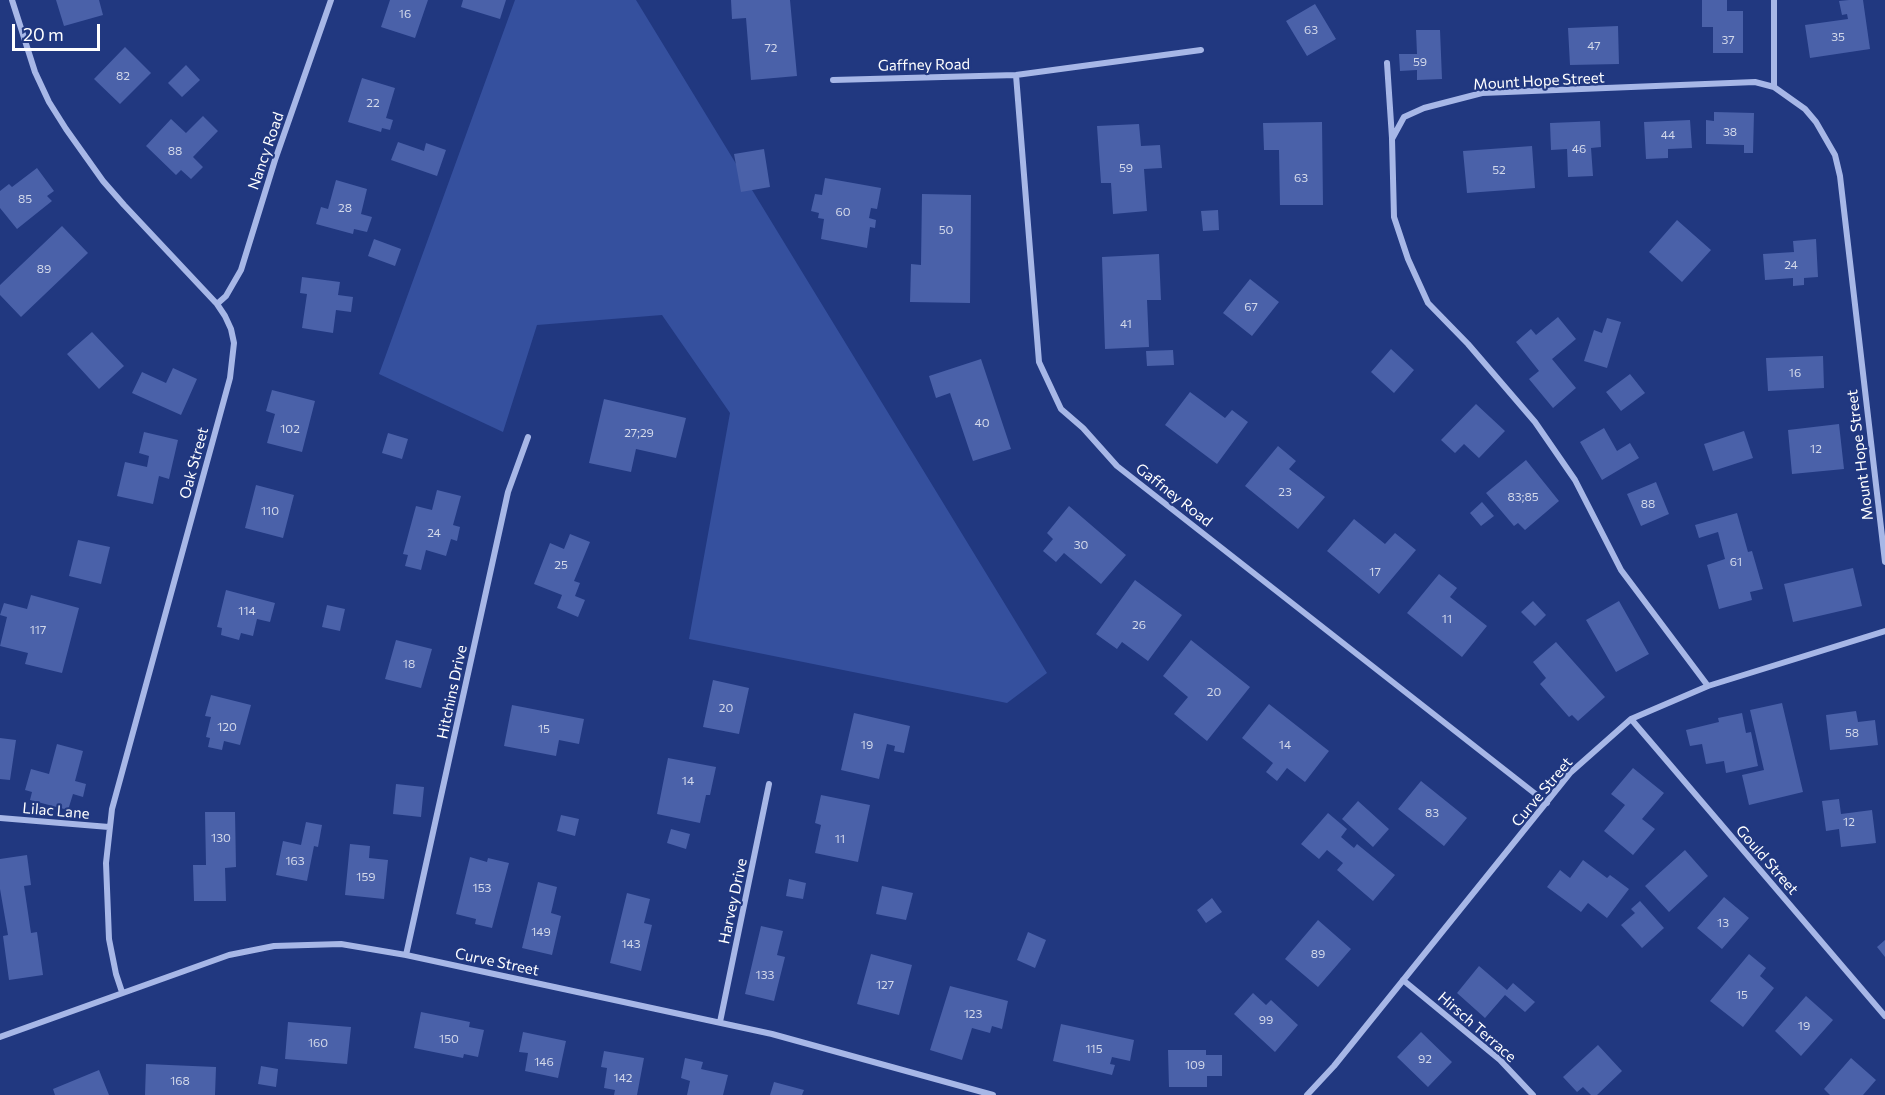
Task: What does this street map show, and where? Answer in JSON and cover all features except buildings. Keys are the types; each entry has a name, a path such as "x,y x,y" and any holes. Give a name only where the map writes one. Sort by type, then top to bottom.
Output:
{"street":[{"name":"Oak Street","path":"12,0 35,72 49,102 66,129 103,181 217,304 231,329 234,343 230,378 116,789 109,827 105,878 109,939 122,992"},
{"name":"Nancy Road","path":"217,304 230,290 241,270 275,160 331,0"},
{"path":"1774,0 1774,87"},
{"name":"Gaffney Road","path":"833,80 1016,75 1201,50"},
{"path":"1387,63 1394,217 1408,259 1428,303 1468,344 1535,422 1575,480 1622,570 1708,686"},
{"name":"Gaffney Road","path":"1016,75 1039,362 1061,409 1083,428 1117,466 1547,803"},
{"name":"Mount Hope Street","path":"1392,139 1404,117 1424,108 1482,93 1755,82 1774,87 1804,109 1816,122 1835,154 1838,165 1885,562"},
{"name":"Hitchins Drive","path":"406,955 508,492 528,437"},
{"name":"Curve Street","path":"1307,1095 1334,1066 1570,773 1631,719 1708,686 1885,631"},
{"name":"Gould Street","path":"1631,719 1885,1016"},
{"name":"Harvey Drive","path":"720,1022 769,784"},
{"name":"Lilac Lane","path":"0,818 109,827"},
{"name":"Curve Street","path":"0,1037 229,955 262,947 341,944 406,955 720,1022 816,1045 993,1095"},
{"name":"Hirsch Terrace","path":"1403,980 1500,1060 1533,1095"}],"shaded area":[{"path":"515,0 636,0 1047,673 1007,703 689,639 730,413 662,315 537,325 503,432 379,374"}]}
